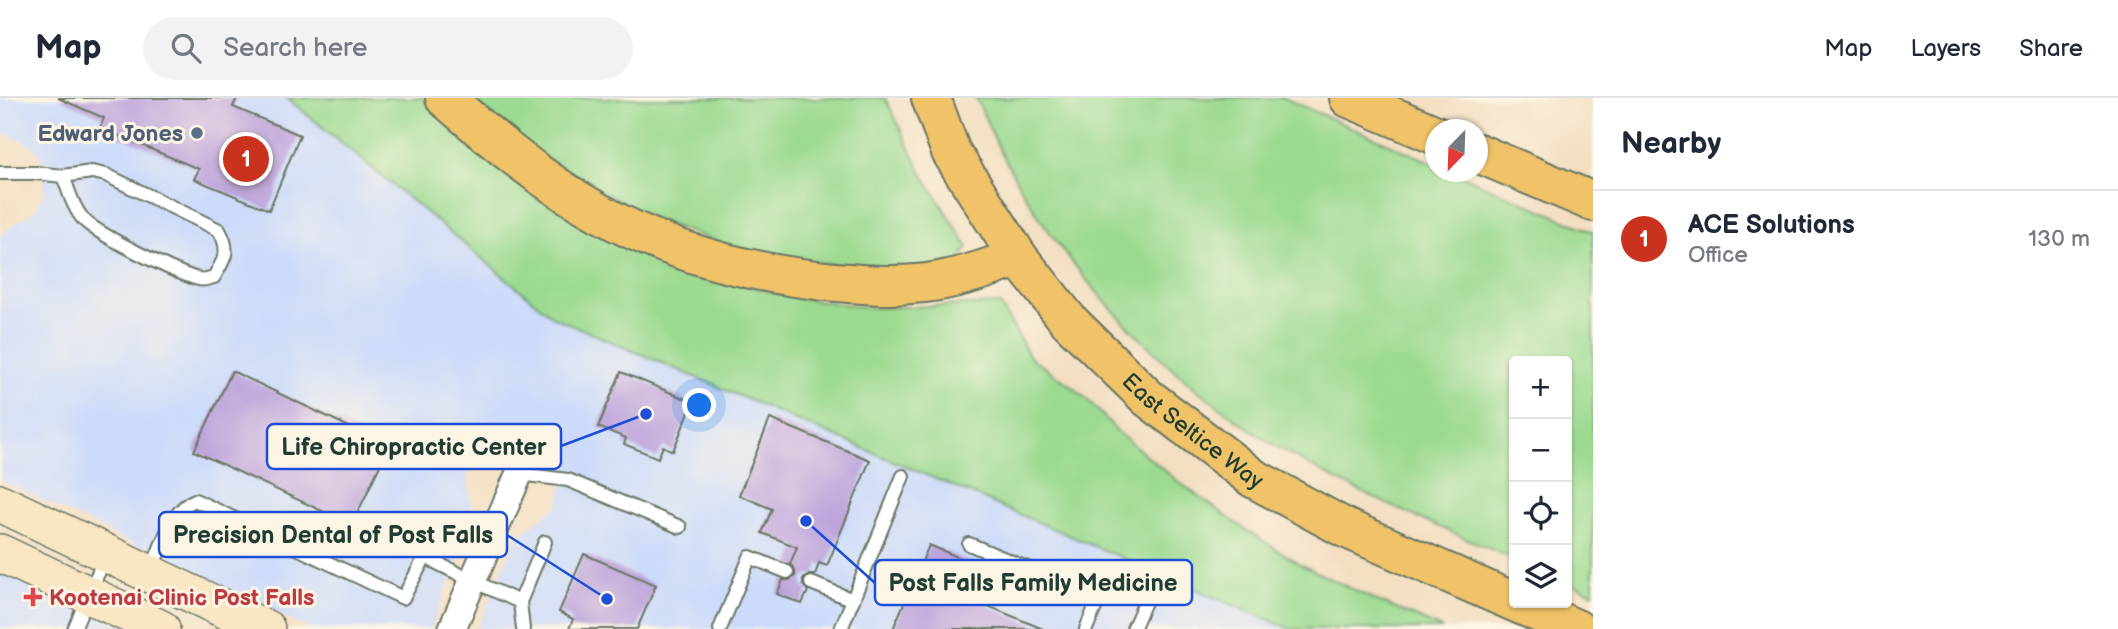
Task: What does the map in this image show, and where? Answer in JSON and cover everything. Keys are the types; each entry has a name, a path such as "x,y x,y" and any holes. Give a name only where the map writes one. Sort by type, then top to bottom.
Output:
{"main road":[{"path":"445,98 535,173 598,213 666,244 726,264 780,276 862,285 895,285 947,279 992,268 1018,257"},
{"name":"East Seltice Way","path":"931,98 951,152 1018,257 1068,320 1148,398 1253,478 1345,528 1576,629"},
{"path":"1349,98 1425,130"},
{"path":"1488,157 1593,202"}],"street":[{"path":"452,629 519,474"},
{"path":"0,503 266,629"},
{"path":"0,553 161,629"}],"lane":[{"path":"0,173 64,176 92,172 106,176 219,230 226,243 225,257 214,277 202,281 186,276 95,230 82,218 72,201 64,176"},
{"path":"519,474 568,480 680,527"},
{"path":"841,629 903,476"},
{"path":"149,574 177,512 188,502 195,500 403,598 425,557 520,602"},
{"path":"523,629 520,602 545,542"},
{"path":"969,544 1099,598 1086,629"},
{"path":"74,629 106,554"},
{"path":"720,629 750,557 786,572"},
{"path":"811,583 853,600"},
{"path":"1133,629 1145,603"}],"shaded area":[{"path":"0,98 287,98 553,317 1290,629 477,629 516,537 558,506 563,486 562,462 546,441 523,428 496,435 479,449 467,477 474,520 431,629 309,629 0,480 0,238 13,224 28,216 38,206 44,192 45,167 38,152 24,141 0,133"},
{"name":"Kootenai Clinic Post Falls","path":"0,566 133,629 0,629"}],"green space":[{"path":"287,98 423,98 488,160 556,208 694,271 786,296 870,308 1000,304 1030,357 1073,387 1118,432 1180,483 1243,528 1302,565 1443,629 1290,629 553,317"},
{"path":"471,98 885,98 924,177 968,247 957,263 901,276 738,249 659,221 592,187 537,153"},
{"path":"976,98 1284,98 1425,160 1425,182 1476,182 1593,232 1593,593 1572,584 1572,356 1509,356 1509,557 1397,509 1311,467 1242,424 1201,393 1124,322 1089,283 1057,242 1003,156"}],"building":[{"path":"58,98 237,98 233,107 300,135 269,210 194,179 199,169 100,128 104,118"},
{"path":"232,371 389,446 352,525 194,451"},
{"path":"621,372 693,402 673,451 663,446 658,458 624,444 626,438 598,427"},
{"path":"770,419 870,460 827,566 819,563 815,575 803,579 803,585 808,591 802,604 777,594 783,580 795,576 795,570 790,564 797,547 762,533 772,509 739,495"},
{"path":"929,545 1001,575 988,606 1043,629 893,629"},
{"path":"584,554 656,585 637,629 569,629 573,619 559,612"}],"place":[{"name":"Edward Jones","path":"197,133"},
{"name":"ACE Solutions","path":"246,159"},
{"name":"Life Chiropractic Center","path":"646,414"},
{"name":"Post Falls Family Medicine","path":"806,521"},
{"name":"Kootenai Clinic Post Falls","path":"33,597"},
{"name":"Precision Dental of Post Falls","path":"607,599"}]}
